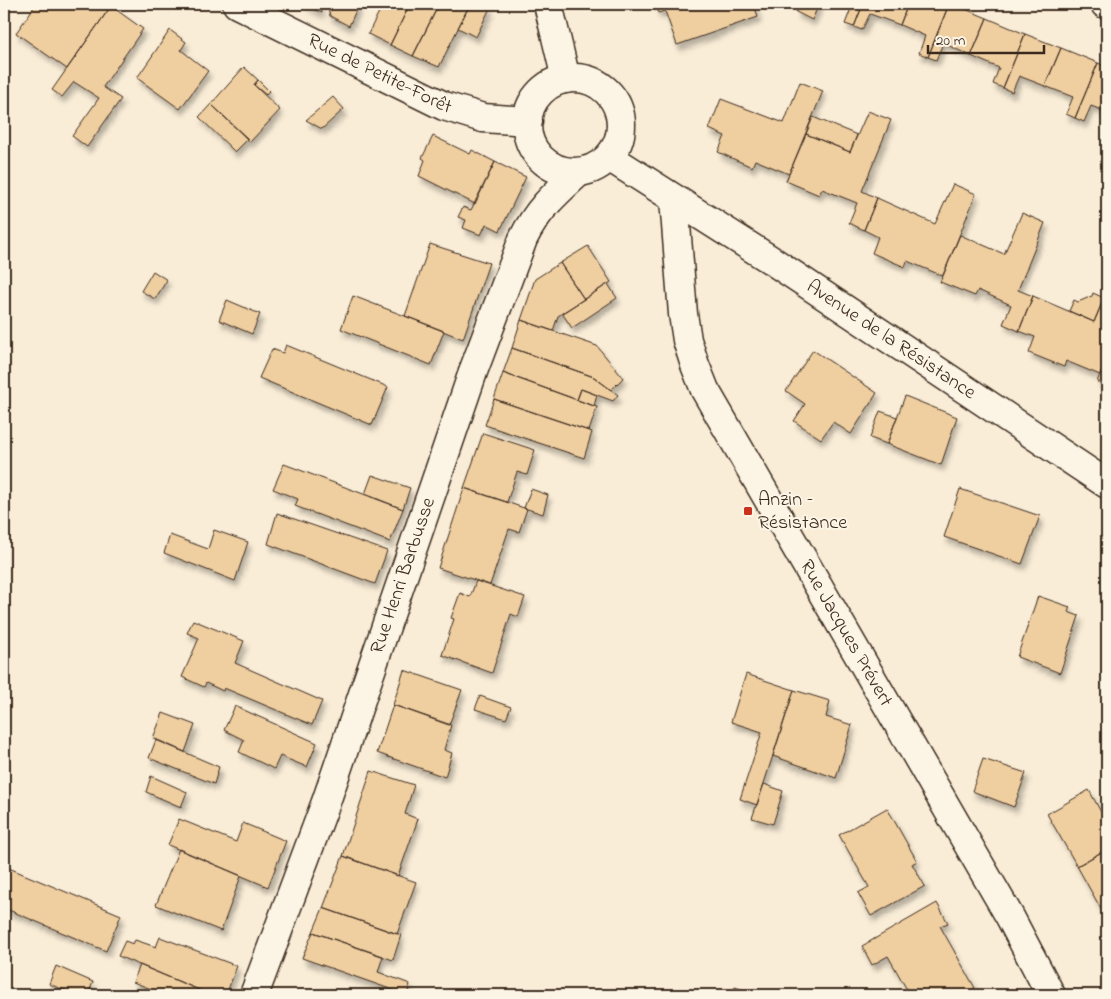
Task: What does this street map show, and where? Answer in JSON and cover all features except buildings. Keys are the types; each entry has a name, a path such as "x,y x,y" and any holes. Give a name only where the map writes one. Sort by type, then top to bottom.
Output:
{"street":[{"name":"Rue de Petite-Forêt","path":"237,4 444,106 483,118 528,121"},
{"path":"548,4 566,79"},
{"path":"566,79 581,79 603,87 614,99 620,113 622,129 618,145 609,158 591,170 578,173 561,171 546,164 540,158 528,137 528,121 531,106 539,93 552,84 566,79"},
{"name":"Avenue de la Résistance","path":"609,158 771,260 1107,484"},
{"name":"Rue Henri Barbusse","path":"254,995 326,802 474,369 523,239 533,219 548,200 578,173"},
{"name":"Rue Jacques Prévert","path":"674,199 683,314 687,340 705,390 1010,917 1051,995"}],"place":[{"name":"Anzin – Résistance","path":"748,511"}]}
